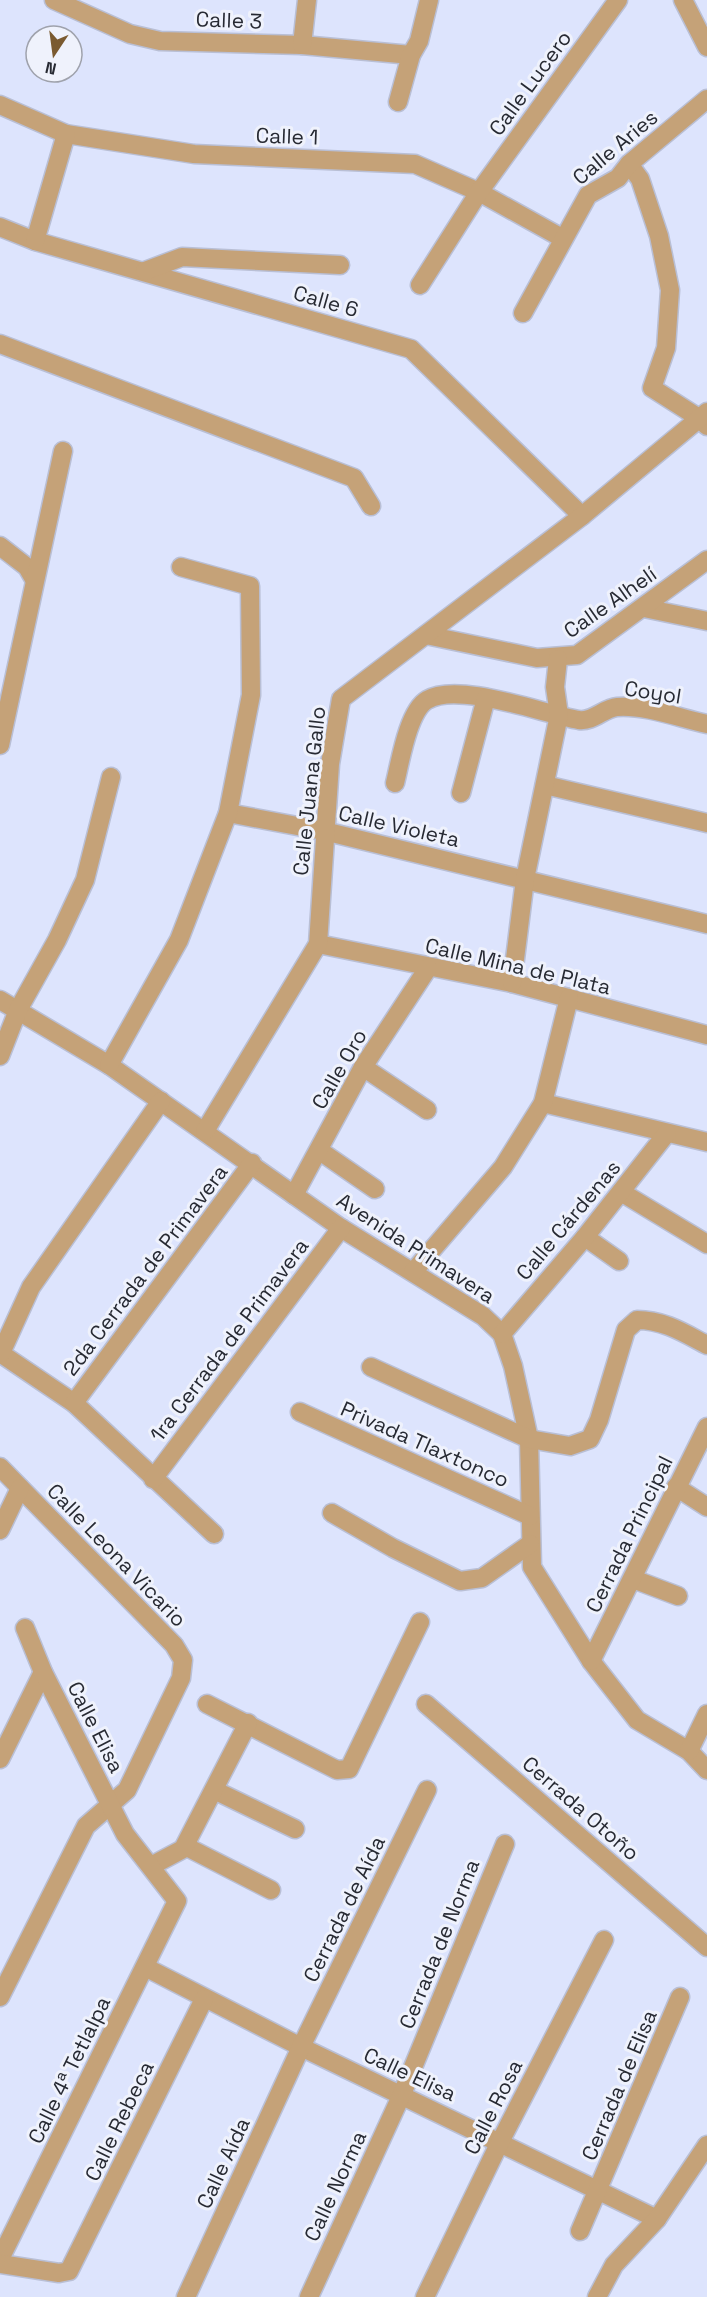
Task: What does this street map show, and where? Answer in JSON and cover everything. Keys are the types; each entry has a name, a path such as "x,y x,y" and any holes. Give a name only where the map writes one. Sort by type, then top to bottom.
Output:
{"street":[{"name":"Calle 3","path":"54,0 130,34 160,41 302,45 411,55"},
{"path":"302,45 307,0"},
{"path":"398,102 411,55 419,42 429,0"},
{"name":"Calle Lucero","path":"420,285 479,192 618,0"},
{"path":"683,0 707,47"},
{"name":"Calle Aries","path":"523,313 562,238 588,195 618,178 629,164 707,99"},
{"name":"Calle 1","path":"0,105 66,134 194,154 415,164 479,192 562,238"},
{"path":"35,242 66,134"},
{"path":"629,164 640,179 659,236 670,290 666,348 652,388 704,419"},
{"name":"Calle 6","path":"0,227 35,242 145,271 411,349 582,516"},
{"path":"145,271 182,257 340,265"},
{"path":"0,344 354,478 371,506"},
{"name":"Calle Juana Gallo","path":"205,1131 318,944 330,764 341,699 582,516 704,419"},
{"path":"0,745 63,451"},
{"path":"0,546 27,567 34,579"},
{"name":"Calle Alhelí","path":"426,635 537,658 577,655 707,560"},
{"path":"109,1065 179,940 228,813 251,695 250,586 181,567"},
{"path":"644,608 707,621"},
{"path":"512,983 525,879 559,715 555,687 558,658"},
{"name":"Coyol","path":"395,783 413,717 426,700 444,693 486,698 582,720 614,707 632,707 707,724"},
{"path":"461,793 486,698"},
{"path":"0,1056 18,1011 57,940 85,880 111,777"},
{"path":"544,785 707,823"},
{"name":"Calle Violeta","path":"228,813 324,831 707,924"},
{"name":"Calle Mina de Plata","path":"318,944 428,968 512,983 707,1035"},
{"name":"Calle Oro","path":"294,1195 363,1067 428,968"},
{"path":"413,1272 503,1167 543,1103 569,999"},
{"name":"Avenida Primavera","path":"0,1000 109,1065 252,1163 341,1228 483,1316 501,1334 513,1366 528,1439 532,1567 591,1661 637,1720 689,1752 707,1770"},
{"path":"363,1067 427,1110"},
{"path":"161,1101 31,1287 0,1353 74,1403 214,1534"},
{"path":"543,1103 707,1142"},
{"name":"Calle Cárdenas","path":"501,1334 585,1237 667,1133"},
{"path":"320,1150 375,1189"},
{"name":"2da Cerrada de Primavera","path":"74,1403 252,1163"},
{"path":"621,1192 707,1244"},
{"name":"1ra Cerrada de Primavera","path":"153,1479 341,1228"},
{"path":"585,1237 619,1261"},
{"path":"371,1367 528,1439 570,1446 590,1439 599,1420 626,1330 637,1320 651,1320 669,1325 707,1345"},
{"name":"Privada Tlaxtonco","path":"300,1412 531,1516"},
{"name":"Cerrada Principal","path":"591,1661 707,1427"},
{"name":"Calle Leona Vicario","path":"0,1467 174,1645 183,1659 181,1678 127,1791 87,1826 0,1997"},
{"path":"676,1487 707,1507"},
{"path":"0,1530 20,1488"},
{"path":"332,1513 393,1548 460,1581 482,1578 530,1544"},
{"path":"633,1579 678,1596"},
{"path":"207,1704 337,1770 349,1769 420,1622"},
{"name":"Calle Elisa","path":"25,1628 43,1672 125,1834 177,1901"},
{"path":"0,1759 43,1672"},
{"name":"Cerrada Otoño","path":"426,1704 707,1947"},
{"path":"689,1752 707,1714"},
{"path":"151,1866 185,1846 248,1723"},
{"path":"214,1790 296,1828"},
{"name":"Cerrada de Aída","path":"301,2047 427,1790"},
{"name":"Cerrada de Norma","path":"402,2094 505,1844"},
{"path":"185,1846 271,1890"},
{"name":"Calle 4ª Tetlalpa","path":"0,2262 177,1901"},
{"name":"Calle Rosa","path":"424,2297 500,2142 604,1940"},
{"name":"Calle Elisa","path":"145,1967 301,2047 657,2219"},
{"name":"Cerrada de Elisa","path":"580,2231 680,1997"},
{"name":"Calle Rebeca","path":"0,2262 59,2273 69,2271 204,1999"},
{"name":"Calle Aída","path":"186,2297 301,2047"},
{"name":"Calle Norma","path":"309,2297 402,2094"},
{"path":"597,2297 614,2265 657,2219 700,2167 707,2145"}]}
